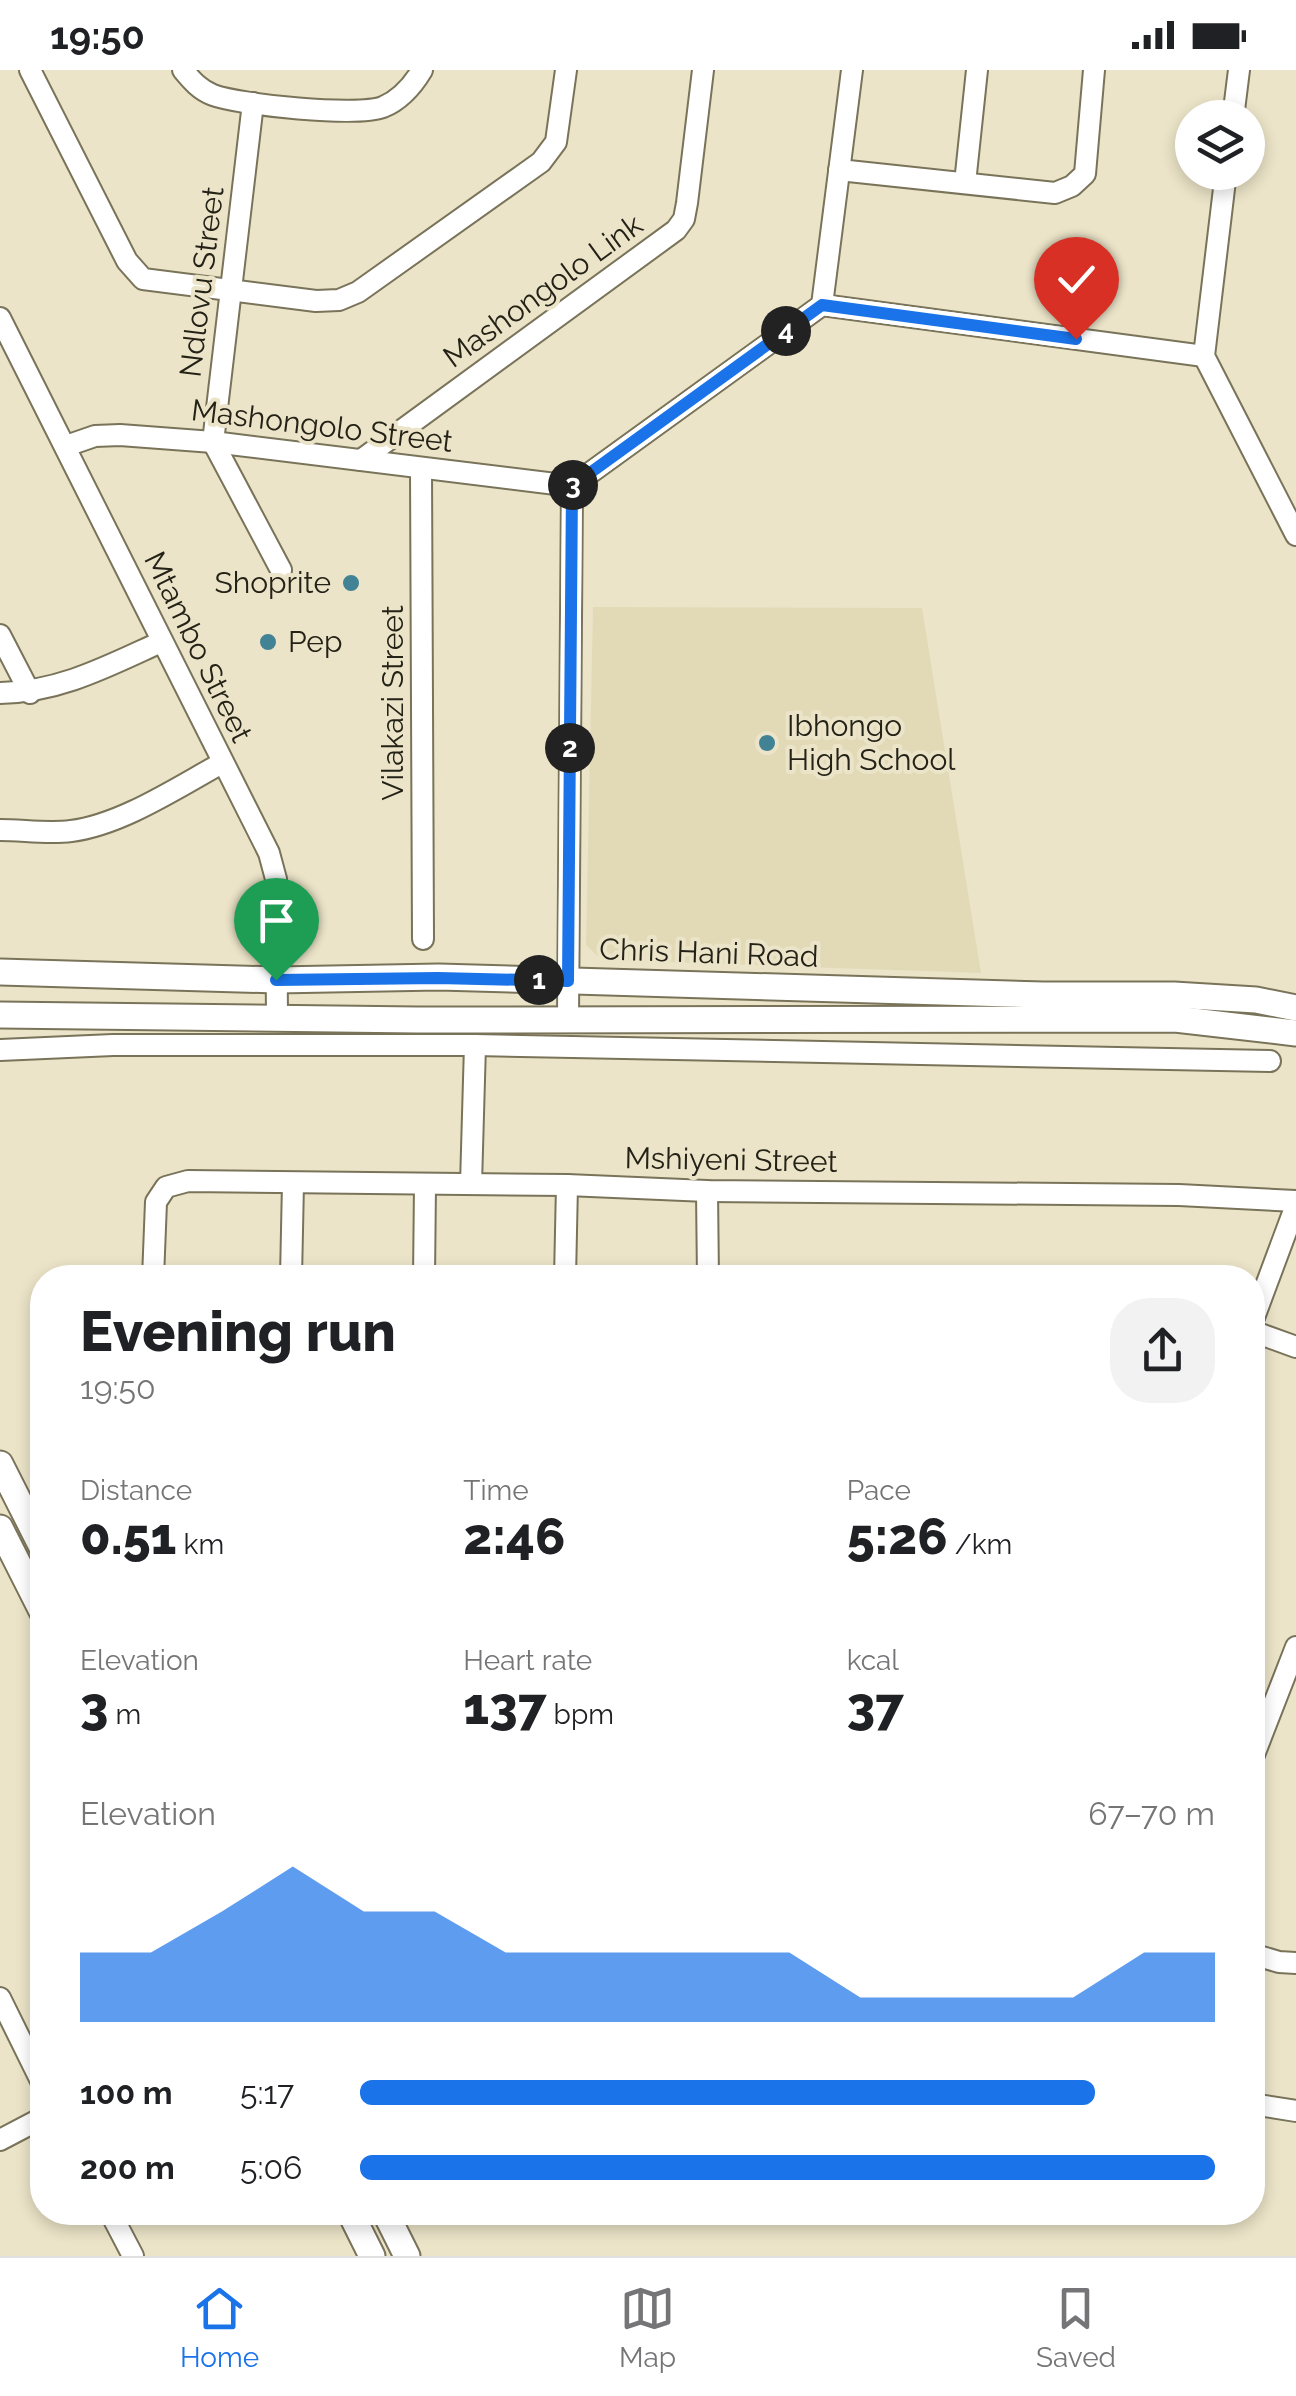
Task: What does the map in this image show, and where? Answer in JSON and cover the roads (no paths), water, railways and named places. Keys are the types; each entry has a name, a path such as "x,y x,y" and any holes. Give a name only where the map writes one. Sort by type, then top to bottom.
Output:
{"main road":[{"name":"Chris Hani Road","path":"0,972 1174,995 1256,1000 1292,1028"},
{"path":"1256,1000 1296,993"},
{"name":"Chris Hani Road","path":"0,1015 1175,1018 1292,1028"},
{"path":"0,1464 30,1523"},
{"path":"0,1528 30,1587"},
{"path":"356,2225 372,2256"},
{"path":"392,2225 407,2256"}],"street":[{"path":"30,70 136,272 151,283 327,301 358,292 541,162 556,142 566,70"},
{"path":"183,70 203,90 252,104 360,111 381,108 400,97 422,70"},
{"name":"Mashongolo Link","path":"361,460 676,230 684,219 689,192 703,70"},
{"path":"822,305 852,70"},
{"path":"965,182 977,70"},
{"path":"839,170 1055,192 1072,186 1085,174 1094,70"},
{"path":"1236,100 1240,70"},
{"name":"Ndlovu Street","path":"213,442 252,104"},
{"path":"1224,190 1204,356 1296,535"},
{"path":"568,1017 572,486 822,305 1204,356"},
{"name":"Mtambo Street","path":"0,318 269,852 276,879 277,1018"},
{"name":"Mashongolo Street","path":"66,446 95,436 213,442 572,486"},
{"path":"213,442 282,570"},
{"name":"Vilakazi Street","path":"422,468 423,939"},
{"path":"0,634 30,693"},
{"path":"0,693 30,693 80,680 161,642"},
{"path":"0,830 56,832 88,828 166,794 222,763"},
{"path":"0,1050 113,1045 475,1045 1270,1061"},
{"path":"471,1184 475,1045"},
{"name":"Mshiyeni Street","path":"153,1265 156,1202 166,1187 188,1181 567,1186 707,1192 1179,1195 1296,1203"},
{"path":"292,1265 293,1182"},
{"path":"424,1265 425,1186"},
{"path":"565,1265 567,1186"},
{"path":"707,1192 708,1265"},
{"path":"1265,1288 1296,1203"},
{"path":"1265,1335 1296,1346"},
{"path":"1265,1727 1296,1647"},
{"path":"1265,1958 1296,1962"},
{"path":"0,1998 30,2059"},
{"path":"1265,2106 1296,2111"},
{"path":"0,2140 30,2124"},
{"path":"117,2225 133,2256"}],"place":[{"name":"Shoprite","path":"351,583"},
{"name":"Pep","path":"268,642"},
{"name":"Ibhongo High School","path":"767,743"}]}
